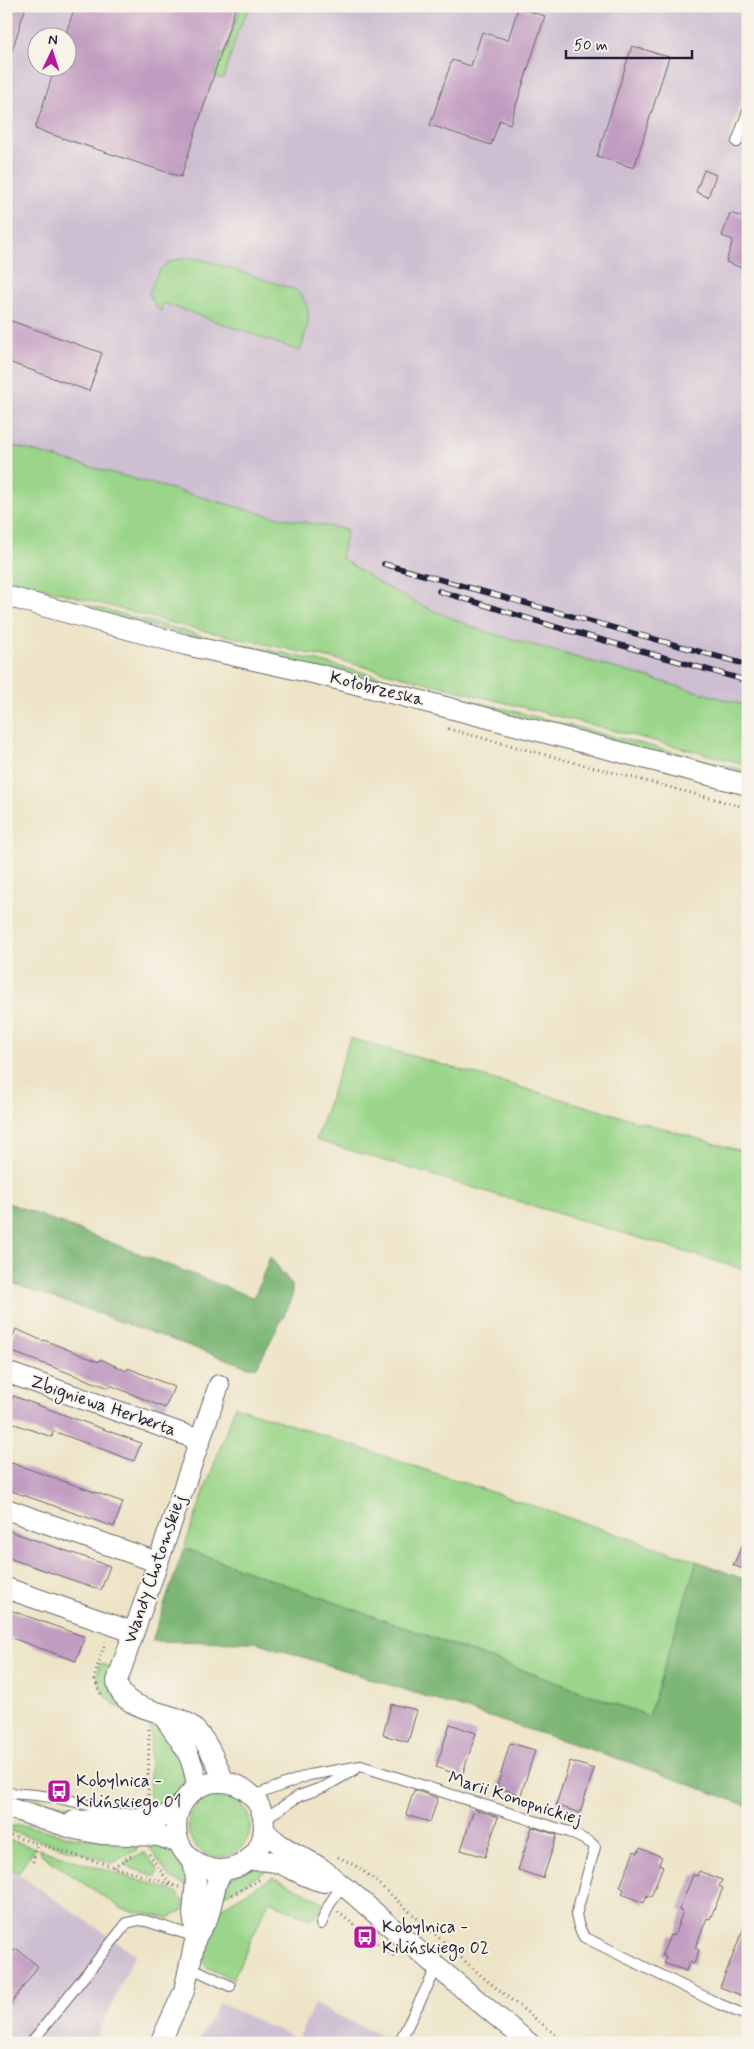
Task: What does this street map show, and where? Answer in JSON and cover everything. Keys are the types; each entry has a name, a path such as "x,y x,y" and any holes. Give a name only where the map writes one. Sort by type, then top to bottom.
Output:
{"street":[{"name":"Kołobrzeska","path":"6,596 186,645 317,674 748,785"},
{"name":"Zbigniewa Herberta","path":"6,1372 200,1440"},
{"name":"Wandy Chotomskiej","path":"163,1716 125,1697 118,1687 117,1681 219,1385"},
{"path":"6,1509 157,1562"},
{"path":"6,1588 133,1632"},
{"path":"163,1716 180,1719 202,1737 210,1749 224,1781"},
{"path":"163,1716 189,1752 193,1762 197,1786"},
{"path":"224,1781 241,1786 253,1796 263,1811 264,1824 260,1845 250,1860 235,1868 224,1870 205,1868 193,1861 179,1843 176,1822 178,1809 187,1794 197,1786 224,1781"},
{"path":"6,1807 75,1829 101,1834 159,1836 179,1843"},
{"path":"57,1822 162,1817 178,1809"},
{"path":"264,1824 272,1840 322,1869 378,1914 437,1967 529,2043"},
{"path":"250,1860 279,1863 316,1881 341,1886"},
{"path":"193,1861 196,1879 203,1900"},
{"path":"160,2043 184,1991 196,1937 193,1914 224,1870"}],"lane":[{"path":"737,142 748,111"},
{"path":"264,1824 300,1796 324,1787 361,1766"},
{"name":"Marii Konopnickiej","path":"253,1796 309,1775 361,1766 569,1832 595,1847 576,1915 584,1937 719,2004 748,2016"},
{"path":"6,1793 29,1794 93,1806 128,1819"},
{"path":"321,1924 329,1905 341,1886"},
{"path":"30,2043 127,1923 139,1920 146,1921 196,1937"},
{"path":"190,1967 230,1986"},
{"path":"399,2043 437,1967"}],"path":[{"path":"6,1834 170,1884 181,1888 186,1896 203,1900 218,1902 265,1876"},
{"path":"33,1862 37,1844"},
{"path":"145,1847 170,1884"},
{"path":"113,1867 137,1852"},
{"path":"336,1855 358,1867 485,1979 566,2043"},
{"path":"329,1905 398,1959"}],"shaded area":[{"path":"6,6 748,6 748,79 729,139 748,145 748,706 500,637 425,607 381,584 341,558 347,530 267,515 6,444"},
{"path":"6,1866 135,1954 94,2043 6,2043"},
{"path":"219,2003 298,2039 314,2004 396,2043 198,2043"}],"green space":[{"path":"241,6 250,6 238,31 223,79 214,76 221,54 225,54"},
{"path":"189,258 201,259 296,290 306,304 308,311 307,327 300,351 163,303 161,311 158,310 149,294 158,273 166,264 172,261"},
{"path":"6,444 267,515 347,530 341,558 381,584 425,607 480,630 748,706 748,765 342,661 187,627 6,578"},
{"path":"6,583 211,638 298,656 748,771 748,776 239,649 6,588"},
{"path":"350,1038 748,1153 748,1271 316,1140"},
{"path":"6,1202 254,1298 270,1257 292,1285 292,1299 257,1367 249,1367 6,1281"},
{"path":"235,1406 697,1561 649,1716 184,1548"},
{"path":"184,1548 649,1716 697,1561 748,1581 748,1806 623,1760 256,1642 152,1641"},
{"path":"100,1663 111,1667 147,1717 164,1729 176,1741 188,1777 172,1801 164,1808 149,1809 151,1723 121,1708 104,1694 98,1675"},
{"path":"219,1795 231,1798 241,1804 247,1814 250,1826 247,1838 241,1848 231,1854 219,1857 207,1854 197,1848 191,1838 188,1826 191,1814 197,1804 207,1798"},
{"path":"27,1797 89,1811 52,1809 16,1799"},
{"path":"23,1825 72,1837 139,1841 137,1850 112,1863 7,1830 13,1826"},
{"path":"6,1839 35,1848 18,1873 6,1865"},
{"path":"149,1841 167,1849 178,1857 185,1868 190,1887 170,1878 151,1850"},
{"path":"38,1849 177,1892 181,1900 188,1902 182,1911 169,1918 122,1909 42,1855"},
{"path":"141,1853 145,1853 158,1870 156,1876 125,1866 126,1862"},
{"path":"252,1868 269,1869 229,1893 222,1895 228,1879"},
{"path":"273,1877 323,1903 318,1914 309,1919 269,1901 233,1979 206,1967 203,1960 215,1909 219,1909"}],"building":[{"path":"6,6 26,6 9,60 6,59"},
{"path":"75,6 236,6 181,177 35,129 52,78 78,78 78,28 68,28"},
{"path":"518,8 545,16 510,124 500,120 491,145 430,125 452,60 471,66 482,32 508,40"},
{"path":"632,46 669,57 634,168 597,156"},
{"path":"704,170 716,175 708,197 696,192"},
{"path":"730,213 748,219 748,270 726,262 733,240 722,236"},
{"path":"6,319 102,353 89,391 6,361"},
{"path":"16,1329 99,1362 100,1359 127,1371 128,1368 174,1387 165,1408 110,1385 109,1388 7,1350"},
{"path":"13,1396 141,1443 134,1461 53,1431 52,1437 6,1421 6,1415"},
{"path":"6,1461 123,1502 114,1527 6,1489"},
{"path":"6,1530 110,1566 101,1590 6,1557"},
{"path":"748,1534 748,1571 733,1565"},
{"path":"10,1610 85,1637 76,1661 6,1636 6,1620"},
{"path":"391,1704 417,1710 408,1742 383,1735"},
{"path":"450,1724 476,1733 462,1776 436,1767"},
{"path":"510,1743 535,1750 521,1795 497,1787"},
{"path":"570,1761 594,1769 580,1813 556,1805"},
{"path":"414,1790 438,1798 430,1822 406,1815"},
{"path":"474,1809 498,1817 485,1857 461,1850"},
{"path":"532,1827 557,1835 543,1878 518,1870"},
{"path":"640,1848 662,1857 659,1864 663,1866 651,1897 647,1895 644,1903 622,1894 624,1889 620,1887 634,1851 638,1853"},
{"path":"699,1871 722,1880 719,1886 723,1888 710,1919 707,1918 695,1948 699,1950 694,1964 689,1962 686,1971 664,1963 666,1957 662,1955 670,1935 674,1936 683,1911 679,1910 693,1875 697,1876"},
{"path":"748,1920 748,1998 720,1987"},
{"path":"6,1944 15,1951 17,1949 38,1966 6,2011"}],"railway":[{"path":"384,564 748,665"},
{"path":"439,591 556,627 748,681"}],"place":[{"name":"Kobylnica - Kilińskiego 01","path":"59,1791"},
{"name":"Kobylnica - Kilińskiego 02","path":"365,1937"}]}
